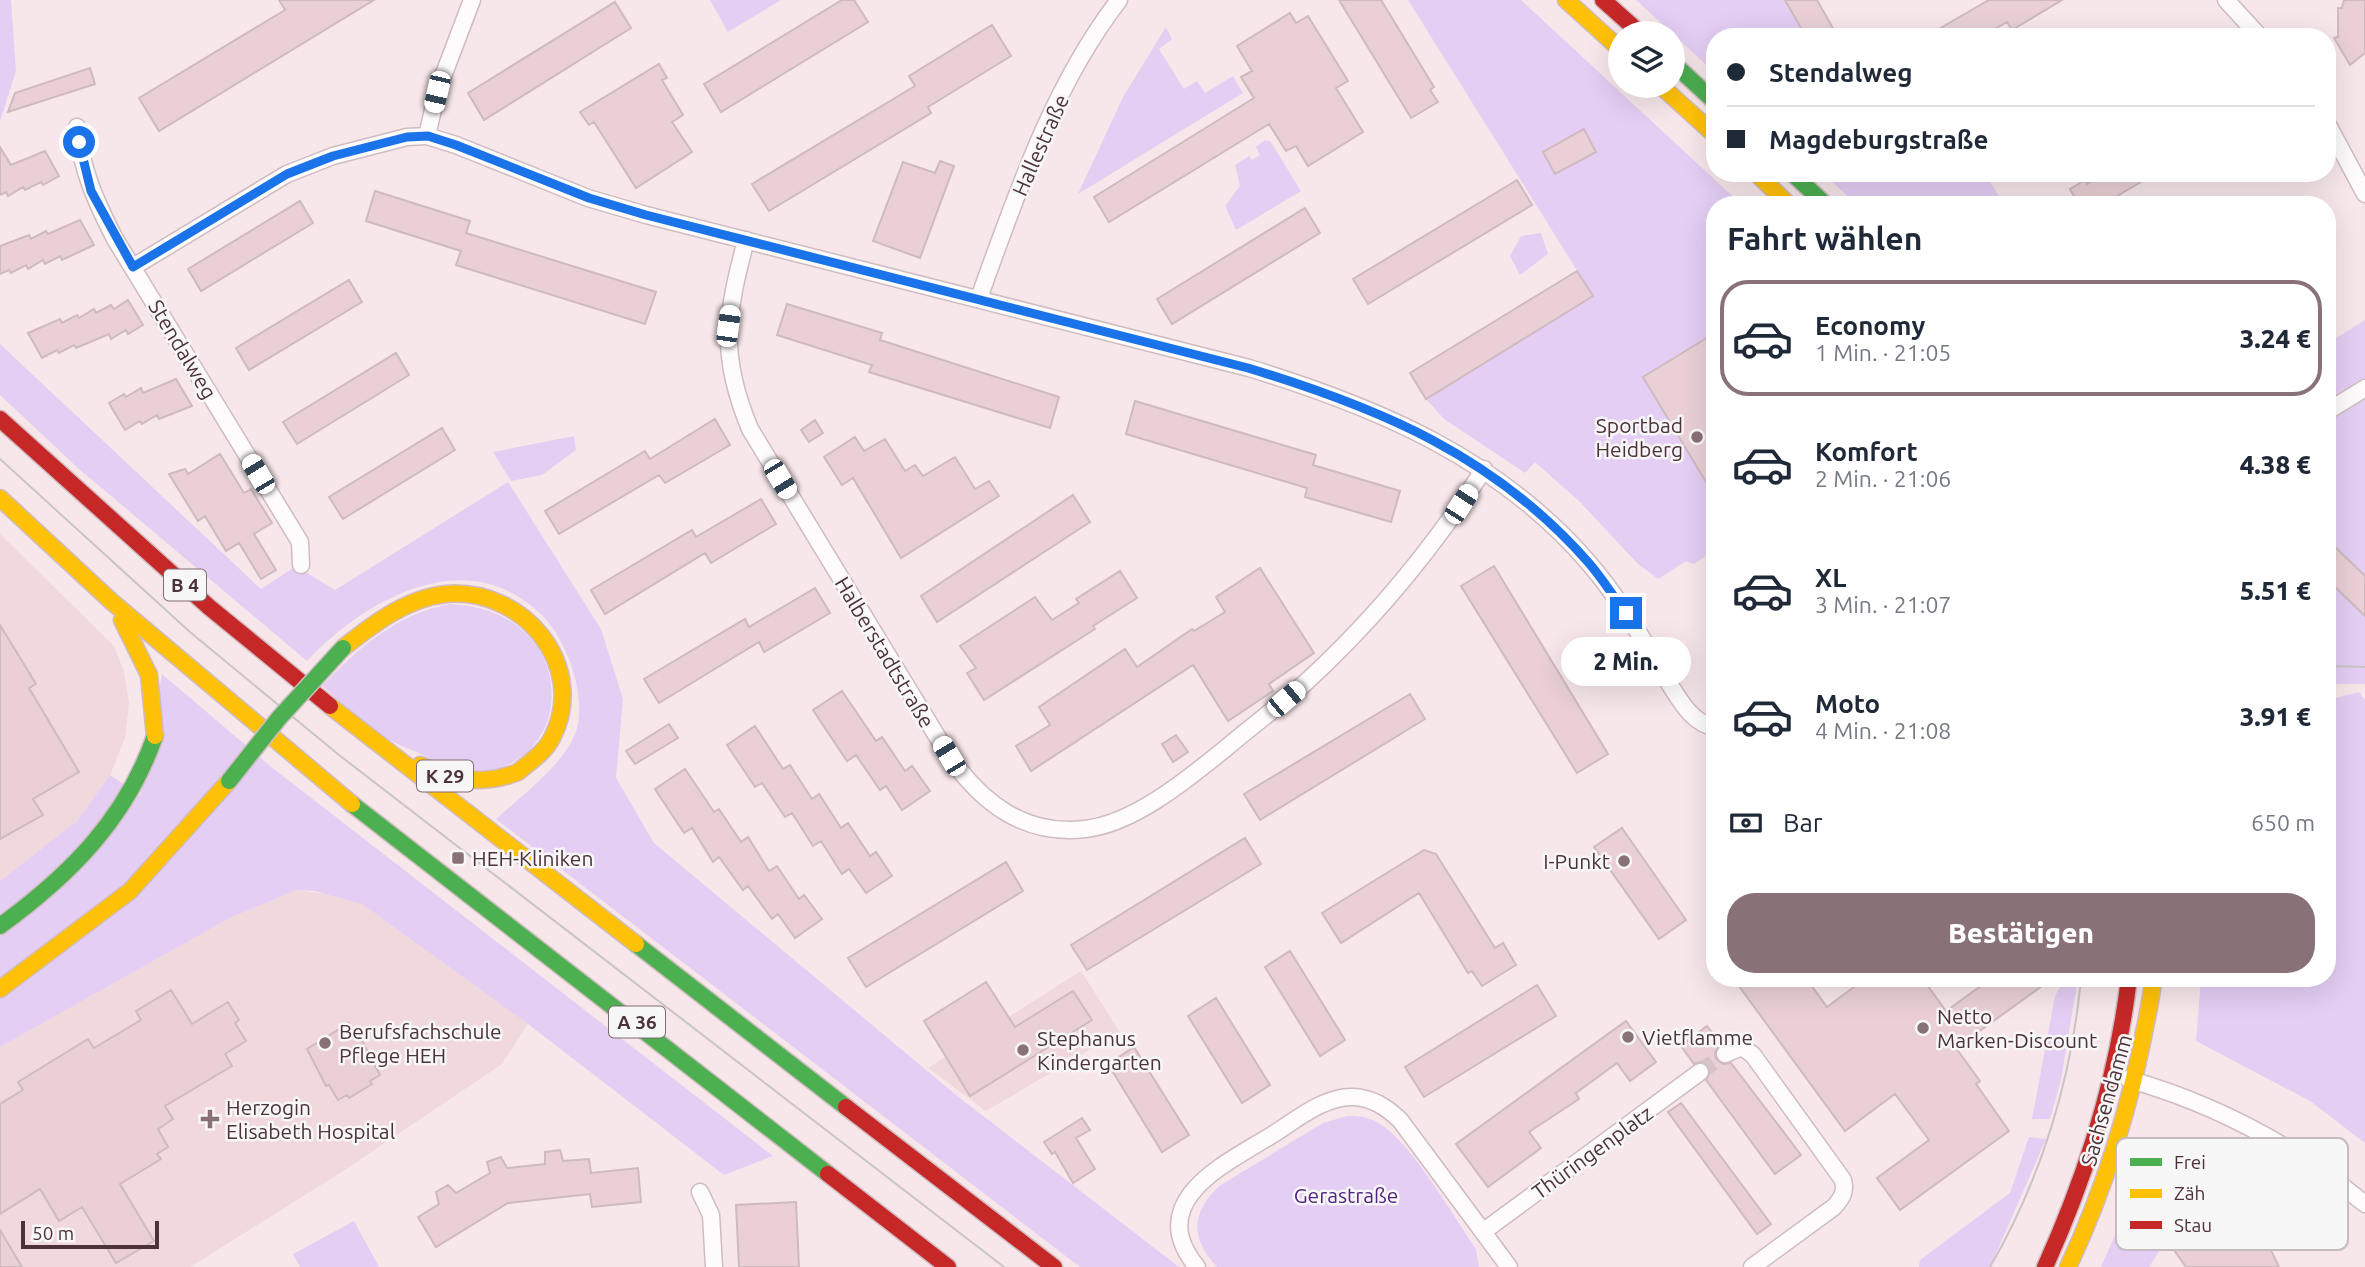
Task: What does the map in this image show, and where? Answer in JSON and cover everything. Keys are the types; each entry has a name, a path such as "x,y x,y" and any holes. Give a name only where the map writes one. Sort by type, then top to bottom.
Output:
{"main road":[{"path":"1566,0 1608,38"},
{"path":"1603,0 1627,21"},
{"path":"1685,74 1706,94"},
{"path":"1674,98 1706,127"},
{"path":"1765,182 1780,196"},
{"path":"1802,182 1816,196"},
{"name":"B 4","path":"0,419 180,582 376,744"},
{"path":"0,498 111,601 152,678 155,692 155,736 135,789 112,823 81,860 50,889 0,926"},
{"name":"K 29","path":"0,989 130,891 343,648 384,616 428,597 468,594 502,602 517,610 545,636 556,657 563,688 563,706 553,737 518,772 499,780 466,782 447,778 376,744"},
{"name":"A 36","path":"111,601 334,790 948,1267"},
{"name":"A 36","path":"376,744 1054,1267"},
{"name":"Sachsendamm","path":"2045,1267 2098,1140 2115,1076 2128,987"},
{"name":"Sachsendamm","path":"2121,1138 2137,1082 2153,987"},
{"name":"Sachsendamm","path":"2068,1267 2116,1152"}],"street":[{"path":"428,136 437,92 472,0"},
{"name":"Hallestraße","path":"979,298 1022,182 1052,116 1086,49 1119,0"},
{"path":"2231,2 2253,28"},
{"name":"Stendalweg","path":"78,127 80,156 91,191 133,267 299,542 301,565"},
{"path":"133,267 287,174 333,156 388,140 428,136 589,198 1248,368 1343,398 1423,433 1484,469 1515,492 1588,562 1626,613 1682,703 1695,718 1706,723"},
{"path":"2336,140 2365,194"},
{"name":"Halberstadtstraße","path":"746,240 731,303 728,352 736,396 750,429 949,756 977,792 1012,818 1028,825 1051,830 1096,827 1127,815 1181,783 1304,684 1375,612 1440,533 1484,469"},
{"path":"2336,406 2365,388"},
{"path":"1725,1054 1742,1047 1753,1055 1843,1180 1842,1198 1834,1207 1752,1267"},
{"name":"Thüringenplatz","path":"1484,1231 1700,1072"},
{"path":"2115,1076 2225,1114 2270,1138"},
{"path":"1197,1267 1182,1242 1180,1228 1181,1211 1196,1185 1318,1106 1351,1097 1378,1102 1400,1120 1509,1267"},
{"path":"2348,1191 2365,1205"},
{"path":"699,1192 710,1214 714,1267"}],"shaded area":[{"path":"0,534 114,646 124,672 129,702 125,738 110,775 77,821 0,881"},
{"name":"Herzogin Elisabeth Hospital","path":"296,890 341,896 362,904 528,1024 502,1064 340,1173 190,1267 0,1267 0,1047 228,919"},
{"name":"Stephanus Kindergarten","path":"1081,971 1120,1032 986,1111 928,1068"}],"green space":[{"path":"0,0 11,0 16,71 0,121"},
{"path":"710,0 781,0 728,32"},
{"path":"1408,0 1521,0 1608,81 1608,98 1627,98 1706,172 1706,182 1717,182 1732,196 1706,196 1706,338 1643,377 1706,482 1706,556 1694,564 1686,561 1658,579 1637,563 1580,502 1535,462 1525,473 1444,419 1426,399 1593,296"},
{"path":"1636,0 1784,0 1801,28 1706,28 1706,65 1685,45 1685,21 1659,21"},
{"path":"1166,27 1172,39 1159,49 1184,89 1197,81 1205,93 1233,76 1243,93 1078,194 1123,97"},
{"path":"1265,140 1270,141 1301,191 1236,230 1225,206 1240,186 1235,165 1249,156 1252,160 1260,155 1256,147"},
{"path":"1833,182 1990,182 1999,196 1847,196"},
{"path":"1541,233 1548,254 1520,275 1510,256 1521,236"},
{"path":"2365,320 2365,684 2336,684 2336,338"},
{"path":"0,344 261,589 296,566 335,590 508,482 601,629 623,699 616,778 654,843 956,1095 1179,1267 1080,1267 496,819 556,764 574,737 578,724 578,692 569,660 554,629 528,603 494,585 465,580 436,583 407,591 378,604 352,621 307,661 79,469 0,395"},
{"path":"574,436 576,450 542,475 511,481 493,452"},
{"path":"450,604 497,614 529,637 547,666 552,699 543,730 524,755 493,769 448,767 389,740 364,723 322,686 350,658 380,634 413,616"},
{"path":"162,674 270,766 773,1156 724,1175 528,1024 362,904 315,891 296,890 228,919 0,1047 0,881 77,821 110,775 140,795"},
{"path":"2359,692 2365,700 2365,1143 2310,1101 2196,1041 2200,987 2336,987 2336,698"},
{"path":"2060,987 2076,987 2061,1080 2050,1119 2032,1119 2055,996"},
{"name":"Gerastraße","path":"1357,1116 1379,1123 1407,1149 1476,1249 1479,1267 1217,1267 1202,1246 1197,1226 1203,1206 1210,1196 1219,1186 1323,1123"},
{"path":"2029,1137 2046,1139 1990,1267 1919,1267 1920,1260 2010,1193"},
{"path":"354,1221 379,1267 300,1267 293,1254"},
{"path":"2116,1232 2116,1250 2160,1250 2149,1267 2101,1267"}],"building":[{"path":"279,0 374,0 159,131 139,98 285,10"},
{"path":"842,0 854,0 868,22 721,112 704,84"},
{"path":"1339,0 1381,0 1434,87 1430,90 1438,102 1411,118"},
{"path":"1785,0 1817,0 1833,28 1801,28"},
{"path":"1989,0 2062,0 2015,28 2011,28 2007,22 1997,28 1941,28"},
{"path":"2344,0 2365,0 2365,53 2350,65 2336,41 2338,8 2342,8"},
{"path":"615,2 631,28 484,120 468,93"},
{"path":"1290,13 1296,23 1308,16 1348,81 1336,88 1363,132 1308,166 1296,146 1286,151 1269,124 1109,222 1094,197 1254,98 1241,77 1252,71 1237,46"},
{"path":"992,25 1011,56 928,107 931,113 769,211 752,184 915,86 909,76"},
{"path":"659,64 667,78 662,80 683,115 672,122 692,152 636,188 594,122 589,125 580,112"},
{"path":"90,68 95,84 8,112 15,93"},
{"path":"1584,129 1596,152 1555,174 1543,152"},
{"path":"0,147 11,165 45,151 59,176 43,185 41,182 25,190 23,187 8,196 6,192 0,195"},
{"path":"940,161 954,166 920,258 873,241 903,162 935,173"},
{"path":"1517,180 1532,205 1368,304 1353,279"},
{"path":"2082,182 2141,182 2117,196 2074,196 2070,189"},
{"path":"375,191 470,221 466,233 656,292 645,324 456,265 461,251 366,221"},
{"path":"300,201 313,223 201,291 188,269"},
{"path":"1305,208 1320,233 1172,324 1157,299"},
{"path":"80,220 94,245 62,260 60,256 45,264 43,260 28,269 26,265 11,273 9,270 0,274 0,246 29,235 31,239 46,231 48,234"},
{"path":"1577,271 1593,296 1426,399 1410,373"},
{"path":"349,280 362,302 249,370 236,348"},
{"path":"128,300 143,325 128,334 126,330 111,339 109,334 76,348 74,345 59,353 57,350 42,358 28,333 60,319 62,323 77,315 79,318 94,309 96,313 111,305 114,309"},
{"path":"787,304 882,333 880,340 1059,397 1050,428 869,372 872,365 777,335"},
{"name":"Sportbad Heidberg","path":"1706,338 1706,482 1643,377"},
{"path":"396,353 409,375 297,444 283,422"},
{"path":"176,379 192,406 159,419 157,415 142,424 140,421 125,430 109,403 124,394 126,397 141,388 143,393"},
{"path":"1135,401 1316,455 1313,465 1400,491 1391,522 1305,497 1307,488 1126,434"},
{"path":"715,419 730,445 665,483 659,475 559,534 545,511 645,451 650,459"},
{"path":"815,420 823,433 809,442 801,430"},
{"path":"442,428 455,450 343,519 329,497"},
{"path":"855,437 864,451 885,439 905,471 915,465 923,476 955,457 975,489 989,481 999,496 901,558 853,478 842,485 824,457"},
{"path":"220,454 244,493 251,489 272,523 254,534 276,570 261,579 239,543 226,551 205,516 198,521 169,474 185,469 188,474"},
{"path":"1073,495 1090,522 937,622 921,596"},
{"path":"761,499 776,524 711,563 705,553 605,614 591,590 692,530 696,537"},
{"path":"2336,548 2365,576 2365,616 2336,588"},
{"path":"1494,566 1608,754 1577,773 1461,586"},
{"path":"1260,568 1314,653 1269,684 1273,691 1228,721 1193,665 1031,771 1016,746 1050,725 1039,707 1125,649 1137,667 1192,629 1194,631 1225,612 1216,597"},
{"path":"1120,571 1137,598 1093,626 1095,629 984,700 967,673 976,668 960,646 1035,597 1052,620 1079,603 1076,599"},
{"path":"815,588 830,613 764,652 759,642 659,703 644,679 745,619 749,627"},
{"path":"0,625 36,684 29,688 79,772 33,799 43,815 0,839"},
{"path":"842,691 876,741 882,737 905,771 912,766 930,791 902,810 886,786 880,790 856,755 847,761 813,710"},
{"path":"1410,694 1425,719 1260,820 1244,794"},
{"path":"669,724 678,738 635,764 626,751"},
{"path":"755,726 783,769 790,765 812,799 819,794 841,828 848,823 870,856 876,852 892,876 866,893 849,869 842,874 821,841 813,846 792,813 785,817 762,783 755,787 727,745"},
{"path":"1176,735 1188,752 1173,762 1162,744"},
{"path":"685,769 714,812 719,809 741,842 748,837 769,871 777,866 799,899 804,895 822,919 795,938 778,914 772,919 748,886 743,890 719,857 713,862 692,828 684,833 655,789"},
{"path":"1622,828 1686,920 1659,939 1594,847"},
{"path":"1245,838 1261,864 1087,970 1071,945"},
{"path":"1424,850 1436,854 1495,948 1503,943 1516,965 1482,986 1472,971 1468,973 1419,893 1341,943 1322,913"},
{"path":"1006,862 1023,891 866,987 848,958"},
{"path":"1290,951 1345,1040 1320,1056 1265,967"},
{"path":"986,982 1015,1027 1073,991 1092,1020 970,1096 924,1021"},
{"path":"1537,985 1556,1016 1424,1097 1405,1067"},
{"path":"1740,987 1813,987 1827,1007 1854,987 1929,987 1946,1011 1979,987 2041,987 1956,1048 1980,1081 1976,1084 2009,1131 1900,1210 1877,1178 1929,1140 1895,1094 1845,1131"},
{"path":"171,990 192,1024 228,1002 239,1020 235,1023 246,1041 225,1054 232,1066 165,1106 173,1119 158,1129 168,1147 157,1154 161,1159 120,1184 154,1241 116,1263 82,1207 59,1221 40,1189 0,1214 0,1104 23,1090 18,1082 88,1039 94,1048 141,1020 136,1011"},
{"path":"1216,998 1270,1085 1242,1103 1188,1016"},
{"path":"1626,1021 1656,1062 1630,1081 1617,1063 1576,1093 1579,1099 1529,1132 1541,1148 1488,1187 1456,1144"},
{"path":"349,1023 357,1036 359,1035 380,1075 370,1081 372,1084 349,1098 347,1095 338,1100 329,1085 326,1086 307,1049"},
{"path":"1707,1026 1721,1044 1715,1052 1716,1059 1723,1064 1731,1063 1801,1155 1775,1174 1706,1080 1710,1072 1708,1065 1700,1062 1694,1064 1681,1046"},
{"path":"1134,1047 1189,1135 1162,1152 1108,1064"},
{"path":"1681,1103 1771,1224 1757,1234 1668,1112"},
{"path":"1082,1118 1090,1130 1076,1138 1095,1169 1073,1183 1055,1152 1052,1154 1044,1142"},
{"path":"560,1150 563,1161 589,1159 591,1173 638,1168 641,1202 592,1207 590,1194 508,1203 436,1247 418,1217 439,1204 436,1192 448,1185 456,1193 490,1173 487,1162 501,1157 507,1168 545,1164 545,1152"},
{"path":"796,1202 799,1267 739,1267 736,1205"},
{"path":"0,1230 22,1267 0,1267"},
{"path":"2174,1250 2271,1250 2279,1267 2186,1267"}],"tunnel":[{"path":"1700,1072 1725,1054"}],"tram line":[{"path":"0,459 190,632 339,755 1004,1267"},
{"path":"2336,666 2365,667"},
{"path":"1990,1267 2024,1199 2051,1127 2070,1053 2080,987"}],"traffic: fast":[{"path":"1685,74 1706,94"},
{"path":"1802,182 1816,196"},
{"path":"229,781 279,718 343,648"},
{"path":"0,926 50,886 93,843 128,794 155,736"},
{"path":"352,804 828,1174"},
{"path":"636,944 846,1107"}],"traffic: slow":[{"path":"1566,0 1608,38"},
{"path":"1674,98 1706,127"},
{"path":"1765,182 1780,196"},
{"path":"0,498 111,601 352,804"},
{"path":"343,648 378,621 432,596 474,595 500,603 523,618 542,636 555,659 562,684 561,711 552,738 537,756 518,772"},
{"path":"122,620 149,675 155,736"},
{"path":"330,706 636,944"},
{"path":"420,765 457,777 481,780 518,772"},
{"path":"0,989 130,891 229,781"},
{"path":"2118,1138 2140,1053 2153,987"},
{"path":"2068,1267 2098,1197 2116,1144"}],"traffic: jam":[{"path":"1603,0 1627,21"},
{"path":"0,419 209,607 330,706"},
{"path":"2045,1267 2074,1197 2098,1126 2117,1053 2128,987"},
{"path":"846,1107 1054,1267"},
{"path":"828,1174 948,1267"}],"place":[{"name":"Sportbad Heidberg","path":"1697,437"},
{"name":"HEH-Kliniken","path":"458,858"},
{"name":"I-Punkt","path":"1624,861"},
{"name":"Netto Marken-Discount","path":"1923,1028"},
{"name":"Vietflamme","path":"1628,1037"},
{"name":"Berufsfachschule Pflege HEH","path":"325,1043"},
{"name":"Stephanus Kindergarten","path":"1023,1050"},
{"name":"Herzogin Elisabeth Hospital","path":"210,1119"}],"route":[{"path":"79,142 80,156 91,191 115,239 133,267 287,174 333,156 388,140 428,136 589,198 646,215 929,285 1285,379 1384,415 1423,433 1484,469 1515,492 1588,562 1626,613"}]}
